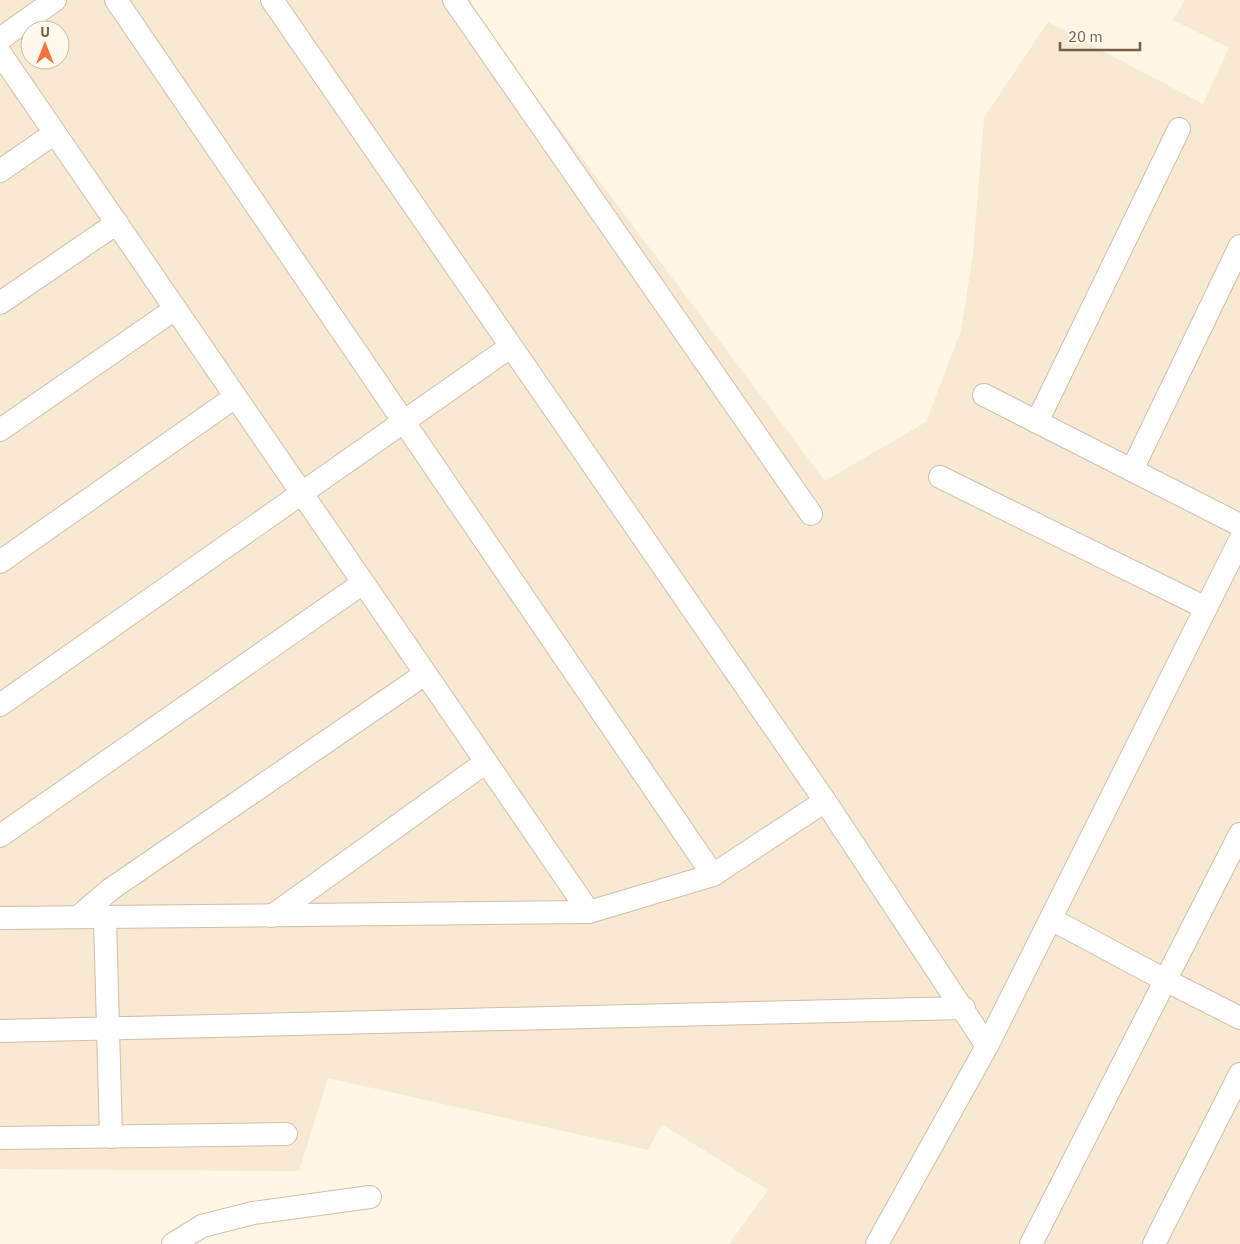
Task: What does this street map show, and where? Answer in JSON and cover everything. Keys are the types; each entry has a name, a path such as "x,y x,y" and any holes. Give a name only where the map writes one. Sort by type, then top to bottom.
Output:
{"street":[{"path":"0,39 55,0"},
{"path":"116,0 713,875"},
{"path":"272,0 825,801 988,1046"},
{"path":"454,0 811,514"},
{"path":"0,53 589,912"},
{"path":"1037,422 1179,130"},
{"path":"0,171 55,134"},
{"path":"0,303 117,223"},
{"path":"1132,470 1240,246"},
{"path":"0,430 176,310"},
{"path":"0,705 510,347"},
{"path":"984,395 1240,524"},
{"path":"0,562 235,397"},
{"path":"940,477 1206,608"},
{"path":"877,1244 988,1046 1240,540"},
{"path":"0,836 364,583"},
{"path":"78,917 111,888 425,674"},
{"path":"272,916 486,762"},
{"path":"0,918 589,912 713,875 825,801"},
{"path":"1031,1244 1240,834"},
{"path":"105,918 110,1136"},
{"path":"1051,919 1240,1018"},
{"path":"0,1031 964,1008"},
{"path":"1154,1244 1240,1074"},
{"path":"0,1138 286,1134"},
{"path":"173,1244 202,1226 253,1213 370,1197"}],"shaded area":[{"path":"0,0 472,0 469,8 825,481 926,422 961,331 973,254 984,118 1048,22 1203,104 1229,48 1173,20 1185,0 1240,0 1240,1244 729,1244 768,1190 662,1124 648,1150 328,1078 299,1171 0,1169"}]}
